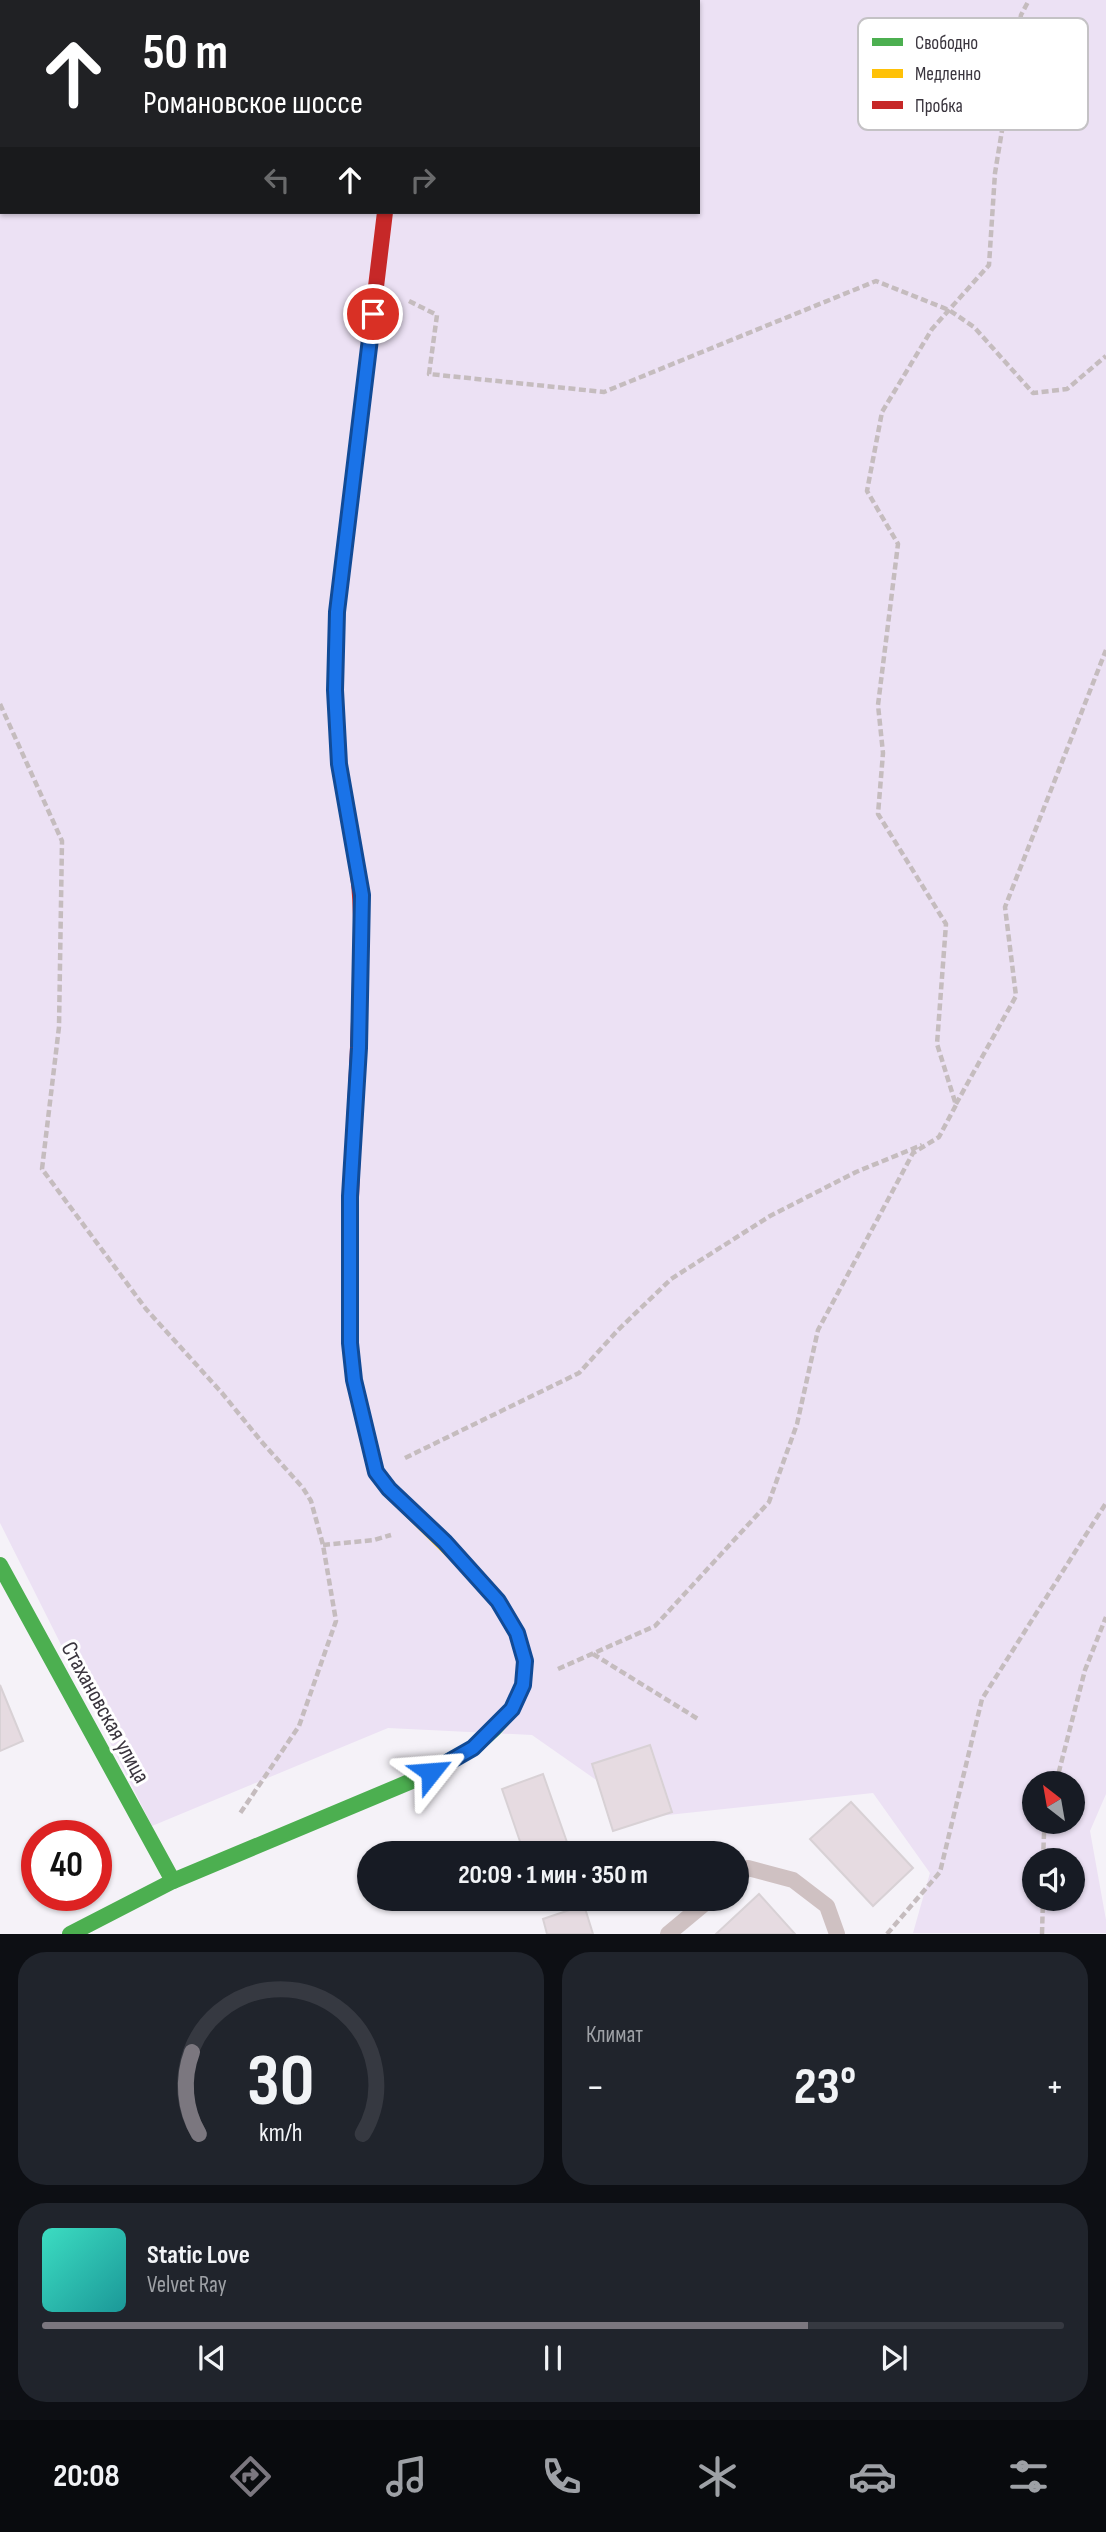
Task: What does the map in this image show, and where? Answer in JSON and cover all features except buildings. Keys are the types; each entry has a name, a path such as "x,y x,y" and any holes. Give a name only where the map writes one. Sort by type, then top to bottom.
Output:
{"street":[{"path":"70,1934 173,1881 414,1780 448,1763 473,1748 495,1728 512,1709 523,1685 525,1661 517,1633 498,1601 445,1542 389,1489 376,1472 354,1380 350,1343 350,1196 359,1048 362,895 339,764 335,690 337,612 385,214"},
{"name":"Стахановская улица","path":"0,1565 173,1881"}],"lane":[{"path":"749,1868 793,1880 827,1906 837,1934"},
{"path":"668,1934 696,1911"}],"path":[{"path":"1021,18 1028,0"},
{"path":"956,1105 937,1044 946,923 878,814 883,753 878,705 898,544 867,491 882,412 932,330 989,265 995,173 1002,130"},
{"path":"376,287 437,315 429,374 604,392 876,281 949,310 974,327 1033,393 1067,388 1106,356"},
{"path":"523,1685 655,1626 769,1502 797,1424 818,1330 913,1153 939,1138 1016,996 1005,907 1106,650"},
{"path":"0,704 62,841 59,1027 42,1169 146,1309 303,1488 311,1502 323,1545 336,1621 299,1726 239,1816"},
{"path":"376,1472 579,1373 618,1330 671,1279 770,1216 856,1172 939,1138"},
{"path":"887,1934 940,1871 982,1699 1106,1503"},
{"path":"323,1545 374,1540 426,1526"},
{"path":"1059,1771 1085,1671 1106,1617"},
{"path":"593,1654 698,1719"},
{"path":"1042,1934 1043,1911"}],"shaded area":[{"path":"700,0 1106,0 1106,1794 1090,1831 1106,1933 913,1933 930,1873 873,1793 649,1817 532,1735 388,1728 152,1826 0,1523 0,214 700,214"}],"traffic: fast":[{"path":"70,1934 173,1881 414,1780 473,1748 495,1728 512,1709 523,1685 525,1662 517,1633 498,1601 464,1563"},
{"path":"0,1565 173,1881"}],"traffic: slow":[{"path":"356,860 339,764 335,690 337,613 368,353"},
{"path":"350,1249 350,1343 354,1380 376,1472 389,1489 464,1563"}],"traffic: jam":[{"path":"368,353 385,214"},
{"path":"350,1249 361,936 356,860"}],"route":[{"path":"373,314 337,612 335,690 339,764 362,895 359,1048 350,1196 350,1343 354,1380 376,1472 389,1489 445,1542 498,1601 517,1633 525,1661 523,1685 512,1709 473,1748 431,1772"}]}
